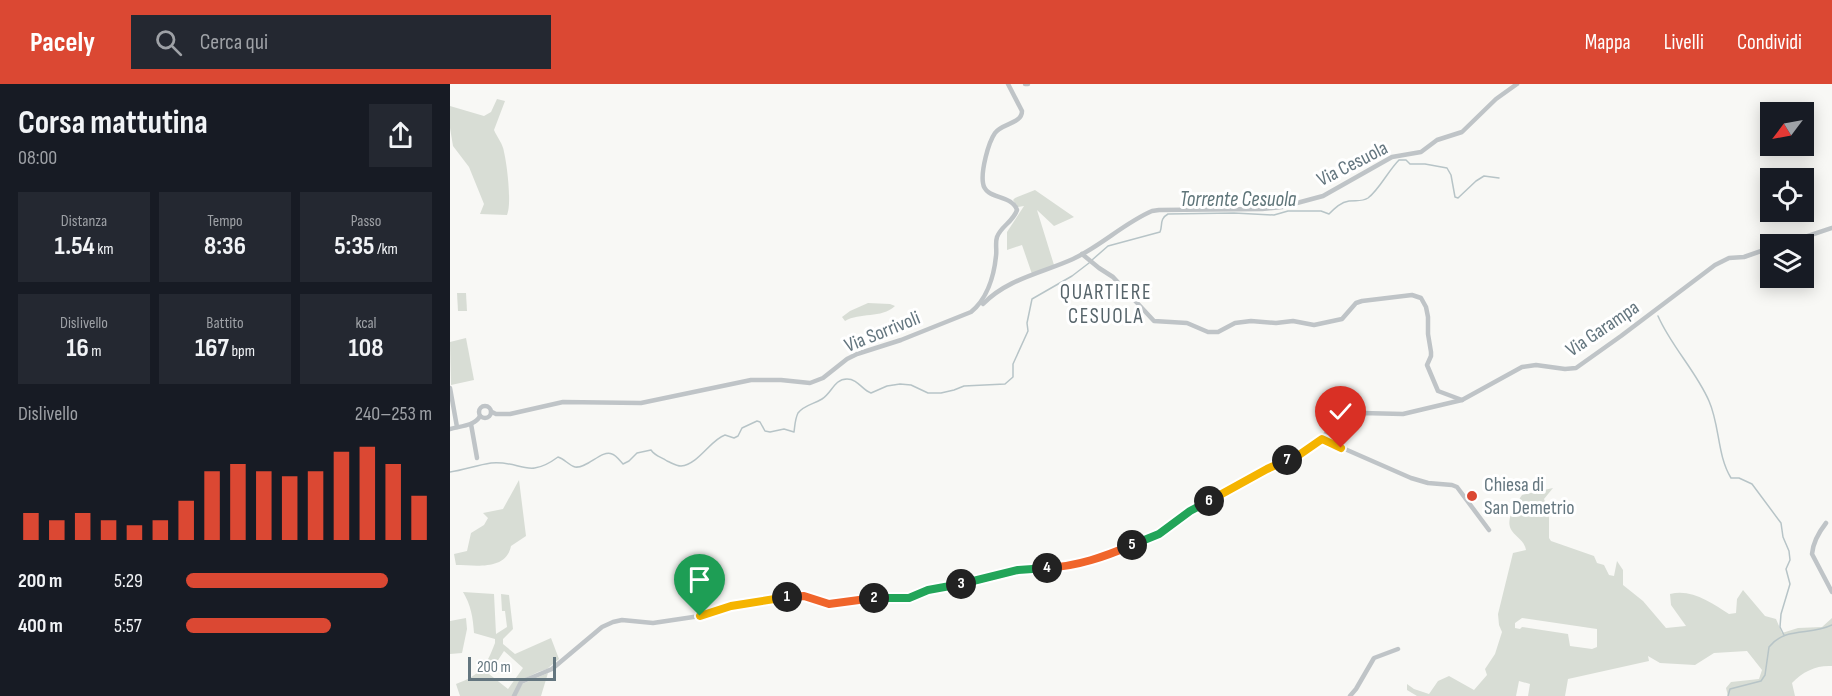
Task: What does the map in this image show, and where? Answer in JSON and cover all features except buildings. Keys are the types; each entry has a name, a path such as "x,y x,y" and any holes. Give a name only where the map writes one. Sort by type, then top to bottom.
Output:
{"street":[{"path":"971,312 984,298 992,278 996,239 999,232 1015,218 1017,210 1012,201 989,193 983,183 988,146 995,133 1003,125 1019,120 1022,116 1022,111 1008,84"},
{"name":"Via Cesuola","path":"971,312 980,307 991,295 1008,285 1082,254 1144,215 1159,210 1262,209 1282,207 1323,196 1392,157 1420,152 1437,140 1462,132 1496,99 1517,84"},
{"path":"1814,234 1832,228"},
{"name":"Via Garampa","path":"514,696 521,682 552,669 603,627 613,622 622,620 653,623 700,616 731,606 786,597 804,596 829,604 884,597 909,598 928,590 960,585 1018,570 1067,567 1094,561 1159,534 1190,511 1267,469 1299,455 1322,439 1332,424 1346,414 1362,412 1403,414 1462,400 1522,367 1536,365 1565,369 1576,368 1715,265 1729,258 1744,257 1760,252"},
{"path":"1082,254 1113,277 1154,321 1187,323 1208,332 1218,332 1235,323 1251,321 1276,323 1293,321 1314,325 1342,318 1356,303 1362,301 1412,295 1421,298 1428,317 1431,356 1427,365 1428,371 1438,391 1462,400"},
{"name":"Via Sorrivoli","path":"491,414 510,414 563,402 641,403 751,380 817,381 857,354 901,340 971,312"},
{"path":"450,388 458,427"},
{"path":"484,406 488,407 491,414 488,418 482,417 480,410 484,406"},
{"path":"450,429 477,423 482,417"},
{"path":"471,424 477,458"},
{"path":"1322,439 1411,478 1457,487 1489,530"},
{"path":"1827,523 1819,533 1812,548 1812,554 1832,592"},
{"path":"1350,696 1374,658 1398,649"}],"shaded area":[{"path":"497,99 505,101 494,130 502,146 506,165 509,193 507,215 480,214 484,204 469,167 453,146 450,128 450,106 484,116 491,112"},
{"path":"1035,190 1074,217 1054,226 1037,210 1054,265 1032,274 1022,245 1007,250 1007,232 1024,206 1018,207 1013,200"},
{"path":"457,293 466,293 467,311 458,311"},
{"path":"868,303 895,306 883,313 845,321 842,317 850,311"},
{"path":"466,338 474,380 451,385 450,342"},
{"path":"519,480 526,536 511,546 503,560 496,563 480,566 456,565 454,554 467,551 471,533 484,525 488,518 483,513 503,509"},
{"path":"1553,488 1544,499 1549,512 1551,541 1594,556 1597,563 1604,565 1609,575 1614,576 1617,561 1623,570 1623,585 1643,601 1666,628 1686,626 1671,605 1670,594 1693,595 1729,614 1736,613 1737,599 1743,590 1765,616 1776,619 1782,633 1798,628 1822,627 1832,618 1832,666 1816,668 1796,679 1792,683 1795,696 1728,696 1726,688 1731,682 1759,679 1762,670 1747,651 1714,653 1695,665 1660,663 1648,656 1649,661 1568,679 1565,696 1528,696 1530,684 1519,681 1516,696 1417,696 1407,690 1407,684 1429,694 1438,681 1449,676 1474,690 1487,675 1485,669 1495,654 1502,632 1498,614 1513,553 1526,550 1522,541 1512,531 1509,522 1522,495","holes":["1522,618 1597,629 1597,647 1592,649 1570,646 1568,634 1515,628 1515,623"]},
{"path":"463,592 494,594 496,634 507,627 505,611 502,611 501,594 509,595 513,629 503,639 503,644 515,654 551,638 559,659 547,669 520,681 513,696 460,696 456,684 481,669 495,643 495,639 474,633","holes":["504,651 523,668 508,689 489,674"]},
{"path":"466,618 467,629 462,653 450,654 450,621"},
{"path":"548,673 541,696 516,696 522,684"}],"waterway":[{"name":"Torrente Cesuola","path":"1092,260 1108,246 1160,232 1162,220 1168,214 1274,215 1288,211 1321,211 1329,214 1343,203 1368,198 1399,160 1406,160 1410,164 1447,168 1451,175 1455,197 1458,198 1484,176 1499,178"},
{"name":"Torrente Cesuola","path":"450,472 491,463 510,464 524,468 539,467 558,457 575,467 580,467 608,453 623,464 637,453 651,450 667,461 681,466 699,457 725,435 734,438 738,436 742,428 757,421 765,431 784,429 794,432 800,410 822,399 839,381 851,379 871,393 887,386 900,384 911,385 928,393 941,393 964,386 1005,384 1013,377 1013,364 1028,331 1027,323 1032,299 1072,276 1089,263"},
{"path":"1658,316 1709,401 1723,460 1731,478 1739,478 1752,484 1781,523 1790,560 1786,569 1790,584 1781,614 1780,627 1784,635"},
{"path":"1728,696 1730,689 1761,681 1765,675 1769,647 1776,640 1783,636 1832,625"}],"place":[{"name":"Chiesa di San Demetrio","path":"1472,496"}],"district":[{"name":"QUARTIERE CESUOLA","path":"1106,304"}],"route":[{"path":"700,616 731,606 786,597 804,596 829,604 884,597 909,598 928,590 960,585 1018,570 1067,567 1094,561 1159,534 1190,511 1267,469 1299,455 1322,439 1341,448"}]}
